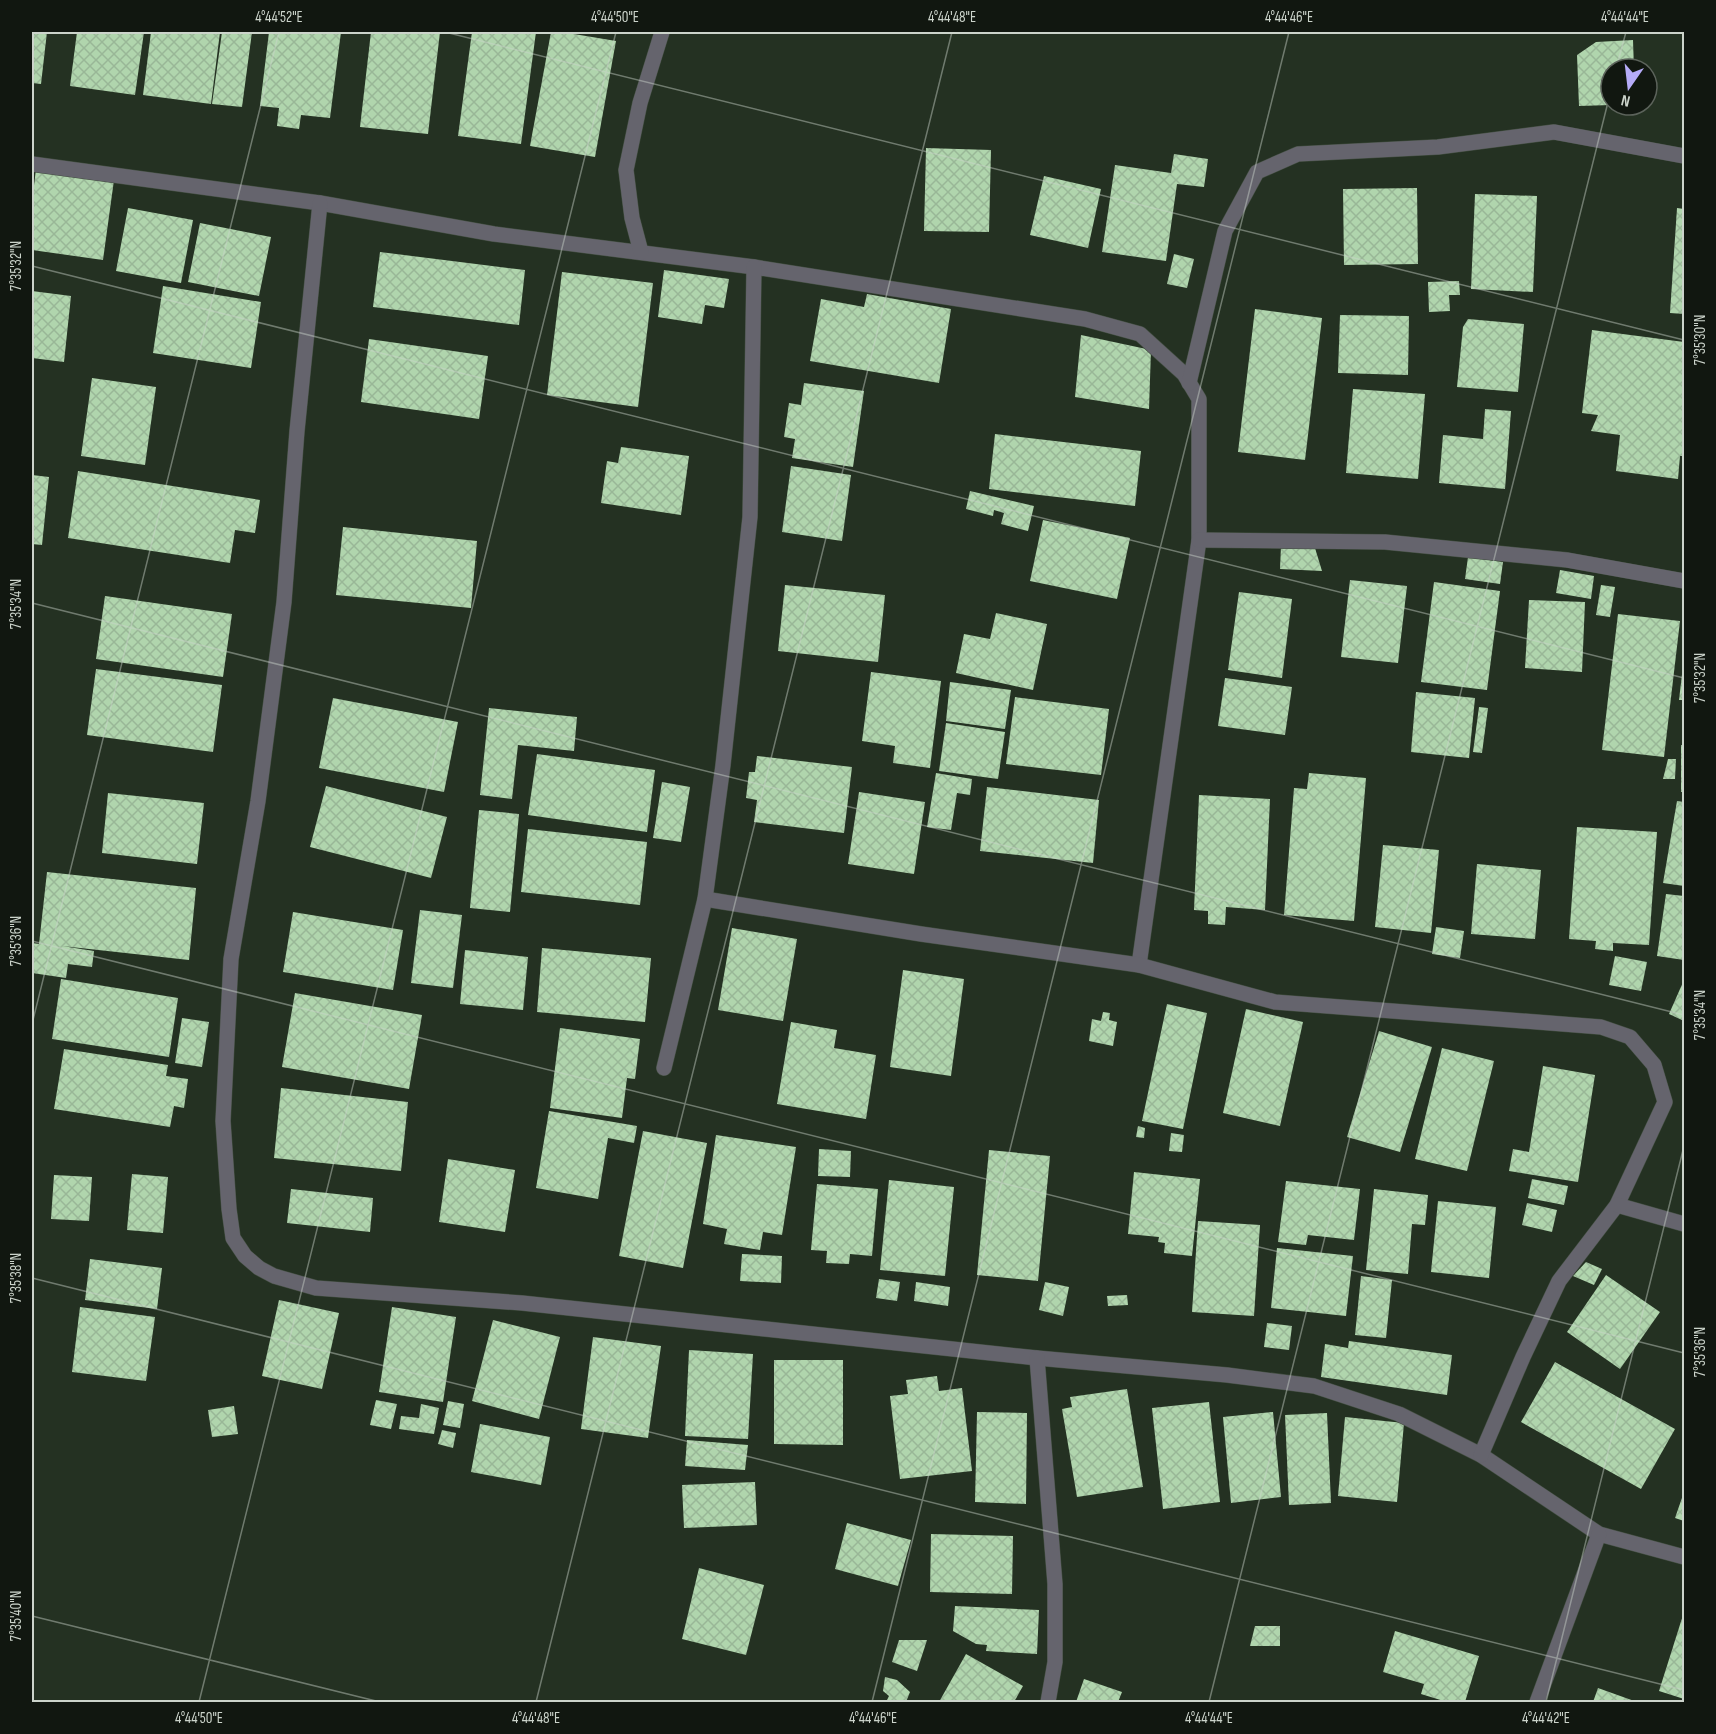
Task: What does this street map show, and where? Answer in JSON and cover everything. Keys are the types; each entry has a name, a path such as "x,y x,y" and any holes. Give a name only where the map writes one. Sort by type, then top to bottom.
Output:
{"street":[{"path":"641,252 632,218 626,170 640,103 662,32"},
{"path":"1189,383 1225,231 1257,172 1298,154 1438,147 1554,132 1684,156"},
{"path":"32,164 320,203 494,234 754,267 1085,319 1140,334 1184,374 1199,399 1199,540 1139,965"},
{"path":"320,203 297,431 284,602 258,801 231,959 223,1121 233,1238 245,1256 274,1276 316,1288 522,1303 1037,1358 1154,1367 1314,1386 1399,1414 1481,1455 1599,1534 1684,1557"},
{"path":"664,1068 705,899 723,765 750,517 754,267"},
{"path":"1199,540 1385,542 1567,560 1684,581"},
{"path":"705,899 921,934 1139,965 1275,1002 1601,1027 1630,1037 1654,1065 1665,1102 1617,1205 1559,1281 1481,1455"},
{"path":"1617,1205 1684,1224"},
{"path":"1037,1358 1055,1584 1055,1662 1048,1702"},
{"path":"1538,1702 1599,1534"}],"building":[{"path":"32,32 47,32 41,84 32,83"},
{"path":"77,32 144,32 135,95 70,86"},
{"path":"151,32 220,32 211,104 143,95"},
{"path":"222,32 252,32 242,107 212,104"},
{"path":"269,32 341,32 330,118 301,115 299,129 277,126 279,108 260,106"},
{"path":"371,32 440,32 428,134 360,127"},
{"path":"472,32 536,32 521,144 458,136"},
{"path":"551,32 616,41 595,157 530,146"},
{"path":"1633,40 1634,57 1599,57 1599,105 1579,106 1577,55 1596,42"},
{"path":"926,148 991,150 989,232 924,231"},
{"path":"1174,154 1208,159 1204,187 1177,184 1166,261 1102,252 1115,165 1171,173"},
{"path":"36,169 114,180 103,260 32,250 32,202"},
{"path":"1044,176 1101,189 1088,248 1030,235"},
{"path":"1417,188 1418,264 1344,265 1343,189"},
{"path":"1475,194 1537,196 1533,292 1471,289"},
{"path":"128,208 193,220 181,283 116,271"},
{"path":"1677,208 1684,209 1684,314 1670,313"},
{"path":"200,223 271,237 259,296 188,282"},
{"path":"380,252 525,270 519,325 373,307"},
{"path":"1174,254 1194,259 1187,288 1167,284"},
{"path":"664,270 729,279 724,308 705,305 702,324 658,317"},
{"path":"562,272 653,283 638,407 547,395"},
{"path":"1459,281 1460,295 1449,295 1450,311 1429,312 1428,282"},
{"path":"163,286 261,302 251,368 153,353"},
{"path":"32,291 71,296 64,362 32,358"},
{"path":"867,294 951,309 939,383 810,361 821,299 864,307"},
{"path":"1255,309 1322,318 1305,460 1238,452"},
{"path":"1340,315 1409,316 1408,375 1338,373"},
{"path":"1468,319 1524,324 1518,392 1457,387 1463,327"},
{"path":"1592,330 1684,342 1684,456 1680,456 1678,479 1616,471 1620,435 1591,431 1598,415 1582,413"},
{"path":"1081,335 1151,350 1149,409 1075,397"},
{"path":"369,339 488,356 479,419 361,402"},
{"path":"92,378 156,387 145,465 81,456"},
{"path":"804,383 864,391 853,467 792,458 795,439 784,437 789,403 801,405"},
{"path":"1353,389 1425,394 1418,479 1346,473"},
{"path":"1485,409 1511,411 1505,489 1439,483 1443,435 1483,439"},
{"path":"995,434 1141,451 1135,506 989,489"},
{"path":"621,447 689,456 681,515 601,503 607,461 618,463"},
{"path":"791,466 851,475 842,541 782,532"},
{"path":"78,471 260,500 255,533 235,530 230,563 68,538"},
{"path":"32,475 49,477 42,545 32,544"},
{"path":"970,491 1034,506 1028,531 1001,524 1004,513 994,510 993,516 966,509"},
{"path":"1043,520 1130,538 1117,599 1030,581"},
{"path":"343,527 477,541 471,608 336,595"},
{"path":"1281,546 1315,548 1322,571 1280,569"},
{"path":"1468,557 1503,562 1500,584 1465,579"},
{"path":"1560,570 1594,576 1591,599 1556,593"},
{"path":"1350,580 1407,586 1398,663 1341,657"},
{"path":"1434,582 1500,591 1487,690 1421,682"},
{"path":"785,585 885,595 878,662 778,651"},
{"path":"1601,585 1615,587 1610,617 1596,615"},
{"path":"1239,592 1292,599 1282,678 1228,670"},
{"path":"105,596 232,614 223,677 96,659"},
{"path":"1529,600 1585,602 1582,672 1525,668"},
{"path":"996,613 1047,624 1033,690 956,673 964,634 990,639"},
{"path":"1618,614 1680,621 1664,757 1602,750"},
{"path":"1683,666 1684,700 1679,700"},
{"path":"96,669 222,685 213,752 87,735"},
{"path":"871,672 941,681 930,768 893,763 895,746 862,741"},
{"path":"1225,678 1292,687 1285,735 1218,726"},
{"path":"950,682 1011,690 1005,729 946,721"},
{"path":"1416,692 1475,698 1469,758 1411,752"},
{"path":"1015,697 1109,709 1101,775 1006,764"},
{"path":"333,698 458,722 444,792 319,768"},
{"path":"1479,707 1488,708 1482,753 1473,752"},
{"path":"489,708 577,717 574,751 518,745 512,799 480,795"},
{"path":"946,723 1005,732 998,779 939,771"},
{"path":"1681,745 1684,745 1684,792 1681,792"},
{"path":"537,754 655,770 647,832 528,815"},
{"path":"757,756 852,767 844,833 754,822 757,800 746,798 749,772 755,772"},
{"path":"1668,759 1676,759 1675,779 1663,779"},
{"path":"936,773 972,779 970,795 957,793 951,830 927,827"},
{"path":"1309,773 1366,778 1354,921 1284,915 1294,788 1307,789"},
{"path":"662,782 690,787 681,842 653,838"},
{"path":"326,786 447,817 431,878 310,847"},
{"path":"987,787 1099,800 1093,863 980,851"},
{"path":"859,792 925,802 914,874 848,864"},
{"path":"108,793 204,803 197,864 102,853"},
{"path":"1199,795 1270,799 1265,910 1226,907 1225,925 1208,924 1208,911 1194,910"},
{"path":"1677,801 1684,802 1684,886 1663,883"},
{"path":"479,810 519,814 510,912 470,908"},
{"path":"1577,827 1657,832 1649,945 1613,943 1613,951 1595,949 1596,941 1569,939"},
{"path":"528,829 647,842 640,905 521,892"},
{"path":"1383,845 1439,850 1431,933 1375,927"},
{"path":"1477,864 1541,870 1535,939 1471,934"},
{"path":"47,872 196,888 189,960 62,946 94,951 92,967 68,964 66,978 32,973 32,943 39,944"},
{"path":"1666,894 1684,896 1684,960 1657,956"},
{"path":"420,910 462,915 453,988 411,983"},
{"path":"293,912 403,930 393,990 283,972"},
{"path":"1436,927 1464,931 1460,958 1432,954"},
{"path":"732,928 797,939 783,1021 718,1010"},
{"path":"542,948 651,958 645,1022 537,1012"},
{"path":"465,950 528,957 523,1010 460,1004"},
{"path":"1615,956 1647,962 1641,991 1609,985"},
{"path":"903,970 964,979 951,1076 890,1067"},
{"path":"61,979 178,998 169,1057 52,1039"},
{"path":"1684,980 1684,1021 1669,1014"},
{"path":"295,993 422,1015 409,1089 282,1067"},
{"path":"1167,1004 1207,1013 1183,1129 1142,1121"},
{"path":"1246,1009 1303,1022 1280,1126 1223,1113"},
{"path":"1103,1012 1110,1013 1109,1020 1117,1022 1113,1046 1089,1041 1092,1019 1101,1021"},
{"path":"182,1018 209,1022 202,1067 175,1063"},
{"path":"791,1022 837,1030 834,1048 876,1055 866,1119 777,1104"},
{"path":"560,1028 640,1039 635,1079 627,1078 622,1118 550,1108"},
{"path":"1379,1031 1432,1047 1400,1152 1347,1137"},
{"path":"1442,1048 1494,1061 1467,1171 1415,1159"},
{"path":"64,1049 168,1065 166,1076 188,1079 184,1108 174,1106 170,1127 54,1109"},
{"path":"1543,1066 1595,1075 1578,1182 1509,1171 1513,1149 1529,1152"},
{"path":"281,1088 408,1102 401,1171 274,1158"},
{"path":"549,1111 637,1126 634,1143 608,1138 598,1199 536,1188"},
{"path":"1138,1126 1145,1128 1144,1138 1136,1137"},
{"path":"643,1131 707,1143 683,1268 619,1256"},
{"path":"1171,1133 1184,1135 1182,1152 1169,1151"},
{"path":"716,1135 796,1147 782,1235 763,1232 760,1250 724,1244 727,1229 703,1224"},
{"path":"819,1149 851,1151 850,1177 818,1176"},
{"path":"989,1150 1050,1156 1038,1281 977,1275"},
{"path":"448,1159 515,1170 505,1232 439,1222"},
{"path":"1134,1172 1200,1179 1192,1256 1164,1253 1165,1243 1158,1242 1159,1237 1128,1234"},
{"path":"132,1174 168,1177 163,1233 127,1230"},
{"path":"54,1175 92,1177 89,1221 51,1219"},
{"path":"1532,1179 1568,1186 1564,1205 1528,1198"},
{"path":"889,1180 954,1187 945,1276 880,1270"},
{"path":"1286,1181 1360,1189 1354,1240 1308,1235 1306,1245 1278,1242"},
{"path":"817,1184 878,1189 872,1256 850,1254 849,1264 826,1263 827,1251 811,1250"},
{"path":"291,1189 373,1198 370,1232 287,1223"},
{"path":"1374,1189 1428,1195 1425,1225 1412,1224 1408,1274 1366,1270"},
{"path":"1438,1201 1496,1207 1489,1278 1431,1272"},
{"path":"1527,1203 1557,1210 1552,1232 1522,1225"},
{"path":"1198,1221 1260,1225 1254,1316 1192,1312"},
{"path":"1277,1248 1353,1256 1346,1316 1271,1308"},
{"path":"742,1254 782,1256 781,1283 740,1281"},
{"path":"90,1259 162,1268 157,1309 85,1300"},
{"path":"1586,1262 1602,1269 1594,1285 1573,1276"},
{"path":"1606,1275 1660,1312 1620,1369 1567,1332"},
{"path":"1361,1276 1392,1280 1386,1338 1355,1335"},
{"path":"879,1279 900,1282 897,1301 876,1298"},
{"path":"916,1282 950,1287 948,1306 914,1301"},
{"path":"1045,1282 1069,1287 1063,1316 1039,1310"},
{"path":"1127,1295 1128,1305 1108,1306 1107,1296"},
{"path":"279,1300 339,1313 322,1389 262,1376"},
{"path":"80,1307 155,1317 146,1381 72,1372"},
{"path":"392,1307 456,1317 443,1402 379,1392"},
{"path":"493,1320 560,1337 539,1419 472,1401"},
{"path":"1267,1323 1292,1326 1289,1350 1264,1347"},
{"path":"593,1337 661,1346 648,1438 581,1429"},
{"path":"1349,1341 1452,1355 1447,1395 1321,1377 1325,1344 1348,1348"},
{"path":"689,1350 753,1354 748,1439 685,1436"},
{"path":"774,1360 843,1360 843,1445 774,1444"},
{"path":"1555,1362 1675,1429 1641,1489 1521,1422"},
{"path":"937,1376 939,1391 962,1388 972,1471 900,1479 890,1396 908,1394 906,1380"},
{"path":"1127,1389 1143,1487 1077,1497 1062,1409 1072,1407 1070,1397"},
{"path":"376,1400 397,1404 391,1429 370,1425"},
{"path":"448,1401 464,1404 460,1428 443,1425"},
{"path":"1209,1402 1220,1502 1163,1509 1152,1408"},
{"path":"421,1404 439,1408 434,1434 399,1429 401,1416 419,1418"},
{"path":"234,1406 238,1434 212,1437 208,1410"},
{"path":"977,1412 1027,1413 1026,1504 975,1502"},
{"path":"1273,1412 1281,1497 1231,1503 1223,1417"},
{"path":"1327,1413 1331,1503 1289,1505 1285,1415"},
{"path":"1345,1417 1404,1423 1397,1502 1338,1496"},
{"path":"480,1424 550,1437 541,1485 471,1472"},
{"path":"442,1430 456,1433 453,1448 438,1444"},
{"path":"687,1440 748,1445 745,1470 685,1466"},
{"path":"755,1482 757,1525 684,1528 682,1485"},
{"path":"1684,1492 1684,1521 1675,1518"},
{"path":"847,1523 911,1540 898,1586 835,1569"},
{"path":"931,1534 1013,1536 1012,1594 930,1592"},
{"path":"699,1568 764,1585 746,1655 682,1639"},
{"path":"955,1606 1039,1610 1037,1654 986,1651 987,1645 976,1644 953,1631"},
{"path":"1684,1612 1684,1699 1659,1691"},
{"path":"1255,1626 1280,1626 1280,1646 1250,1646"},
{"path":"1395,1631 1479,1656 1465,1702 1447,1702 1421,1694 1424,1684 1383,1672"},
{"path":"899,1640 927,1640 917,1671 892,1662"},
{"path":"966,1654 1023,1686 1014,1702 939,1702"},
{"path":"885,1677 897,1680 910,1692 906,1702 886,1702 889,1696 883,1691"},
{"path":"1084,1679 1122,1692 1118,1702 1076,1702"},
{"path":"1598,1688 1637,1702 1593,1702"}]}
